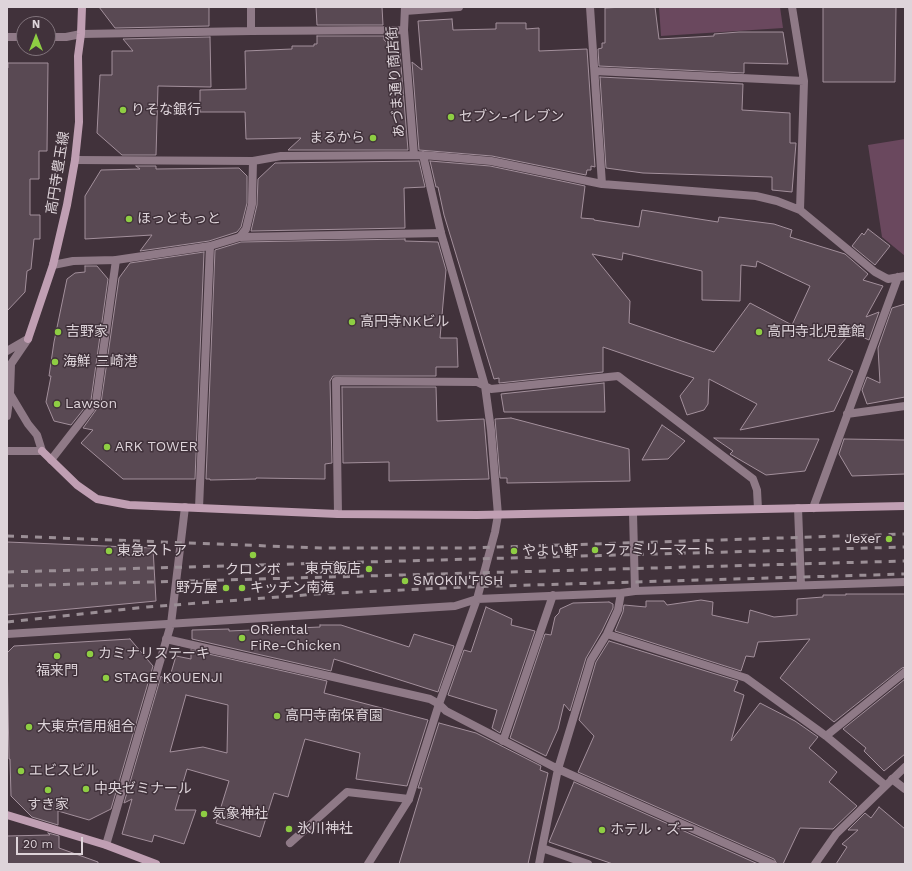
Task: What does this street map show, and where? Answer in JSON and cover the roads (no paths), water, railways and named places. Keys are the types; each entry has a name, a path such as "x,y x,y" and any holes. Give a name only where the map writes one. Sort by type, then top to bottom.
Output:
{"street":[{"name":"高円寺豊玉線","path":"28,339 53,264 67,205 75,160 79,122 78,56 81,34 82,7"},
{"path":"251,7 251,31"},
{"path":"405,9 459,7"},
{"path":"590,7 602,184"},
{"path":"792,7 804,81 800,210"},
{"name":"あづま通り商店街","path":"405,9 404,30 414,155"},
{"path":"56,37 81,34 404,30"},
{"path":"595,72 804,81"},
{"path":"368,864 409,799 439,704 477,599 495,532 498,515 492,438 485,386 441,233 423,155"},
{"path":"75,160 252,161 281,156 423,155 491,161 602,184 756,196 777,201 800,210 875,272 888,279 902,277"},
{"path":"240,237 246,229 252,204 252,161"},
{"path":"53,264 73,261 116,260 210,246 240,237 441,233"},
{"path":"199,508 210,246"},
{"path":"52,460 96,402 116,260"},
{"path":"813,508 847,414 902,277"},
{"path":"7,351 28,339"},
{"path":"7,416 11,364 28,339"},
{"path":"338,514 336,381 477,382 491,389 618,376 753,478 757,490 758,509"},
{"path":"8,391 28,424 37,435 42,451 77,485 97,500 129,505 338,514 498,515 905,506"},
{"path":"847,414 905,406"},
{"path":"7,451 42,451"},
{"path":"106,845 171,624 185,507"},
{"path":"798,508 801,585"},
{"path":"633,512 634,591"},
{"path":"7,634 455,606 477,599 621,593 634,591 905,582"},
{"path":"539,864 558,770 591,660 607,634 618,610 621,593"},
{"path":"503,741 553,595"},
{"path":"607,634 746,678 826,736 885,785"},
{"path":"166,639 430,699 439,704 446,711 558,770 772,864"},
{"path":"826,736 905,672"},
{"path":"815,864 836,834 905,767"},
{"path":"892,779 905,789"},
{"path":"290,843 347,792 409,799"},
{"path":"7,814 106,845 156,864"},
{"path":"542,848 588,864"}],"railway":[{"path":"7,536 321,548 468,548 905,534"},
{"path":"7,572 905,547"},
{"path":"7,586 905,561"},
{"path":"7,622 147,607 318,594 465,587 905,574"}],"place":[{"name":"りそな銀行","path":"123,110"},
{"name":"セブン-イレブン","path":"451,117"},
{"name":"まるから","path":"373,138"},
{"name":"ほっともっと","path":"129,219"},
{"name":"高円寺NKビル","path":"352,322"},
{"name":"吉野家","path":"58,332"},
{"name":"高円寺北児童館","path":"759,332"},
{"name":"海鮮 三崎港","path":"55,362"},
{"name":"Lawson","path":"57,404"},
{"name":"ARK TOWER","path":"107,447"},
{"name":"Jexer","path":"889,539"},
{"name":"ファミリーマート","path":"595,550"},
{"name":"東急ストア","path":"109,551"},
{"name":"やよい軒","path":"514,551"},
{"name":"クロンボ","path":"253,555"},
{"name":"東京飯店","path":"369,569"},
{"name":"SMOKIN'FISH","path":"405,581"},
{"name":"野方屋","path":"226,588"},
{"name":"キッチン南海","path":"242,588"},
{"name":"ORiental FiRe-Chicken","path":"242,638"},
{"name":"カミナリステーキ","path":"90,654"},
{"name":"福来門","path":"57,656"},
{"name":"STAGE KOUENJI","path":"106,678"},
{"name":"高円寺南保育園","path":"277,716"},
{"name":"大東京信用組合","path":"29,727"},
{"name":"エビスビル","path":"21,771"},
{"name":"中央ゼミナール","path":"86,789"},
{"name":"すき家","path":"48,790"},
{"name":"気象神社","path":"204,814"},
{"name":"氷川神社","path":"289,829"},
{"name":"ホテル・ズー","path":"602,830"}]}
